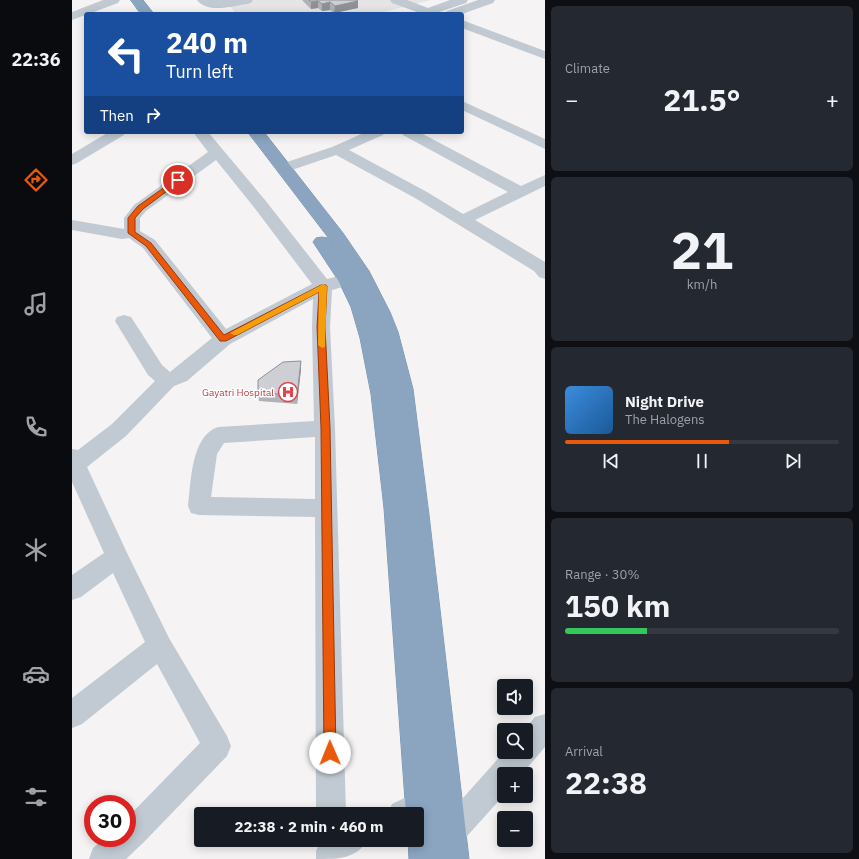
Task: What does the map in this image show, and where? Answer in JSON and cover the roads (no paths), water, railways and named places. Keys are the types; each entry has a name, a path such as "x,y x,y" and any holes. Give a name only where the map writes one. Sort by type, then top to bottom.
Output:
{"highway":[{"path":"137,0 146,12"},
{"path":"148,0 158,12"},
{"path":"241,134 290,196 320,239 347,280 361,307 382,394 396,508 412,807"},
{"path":"258,134 337,237 362,275 388,332 402,389 417,515 451,847"},
{"path":"422,847 425,859"}],"street":[{"path":"72,16 114,0"},
{"path":"203,0 210,4 216,5 248,0"},
{"path":"396,0 425,12"},
{"path":"430,12 462,0"},
{"path":"456,12 489,0"},
{"path":"101,4 108,12"},
{"path":"464,25 545,54"},
{"path":"464,106 545,145"},
{"path":"72,160 116,134"},
{"path":"202,134 259,203 323,286 321,327 325,428 331,807"},
{"path":"283,168 338,150 374,134"},
{"path":"412,134 519,192"},
{"path":"338,150 421,195 543,268"},
{"path":"132,233 132,218 140,208 216,153"},
{"path":"463,220 545,180"},
{"path":"72,225 122,234 132,233 149,244 223,339"},
{"path":"104,859 134,832 217,746 160,646 73,463 119,430 167,381 180,376 223,339 323,286 347,280"},
{"path":"124,321 155,370 167,381"},
{"path":"325,428 218,435 206,452 199,506 326,508"},
{"path":"72,589 117,557"},
{"path":"72,715 160,646"},
{"path":"533,740 545,727"},
{"path":"451,847 518,759"}],"place":[{"name":"Gayatri Hospital","path":"288,392"}]}
